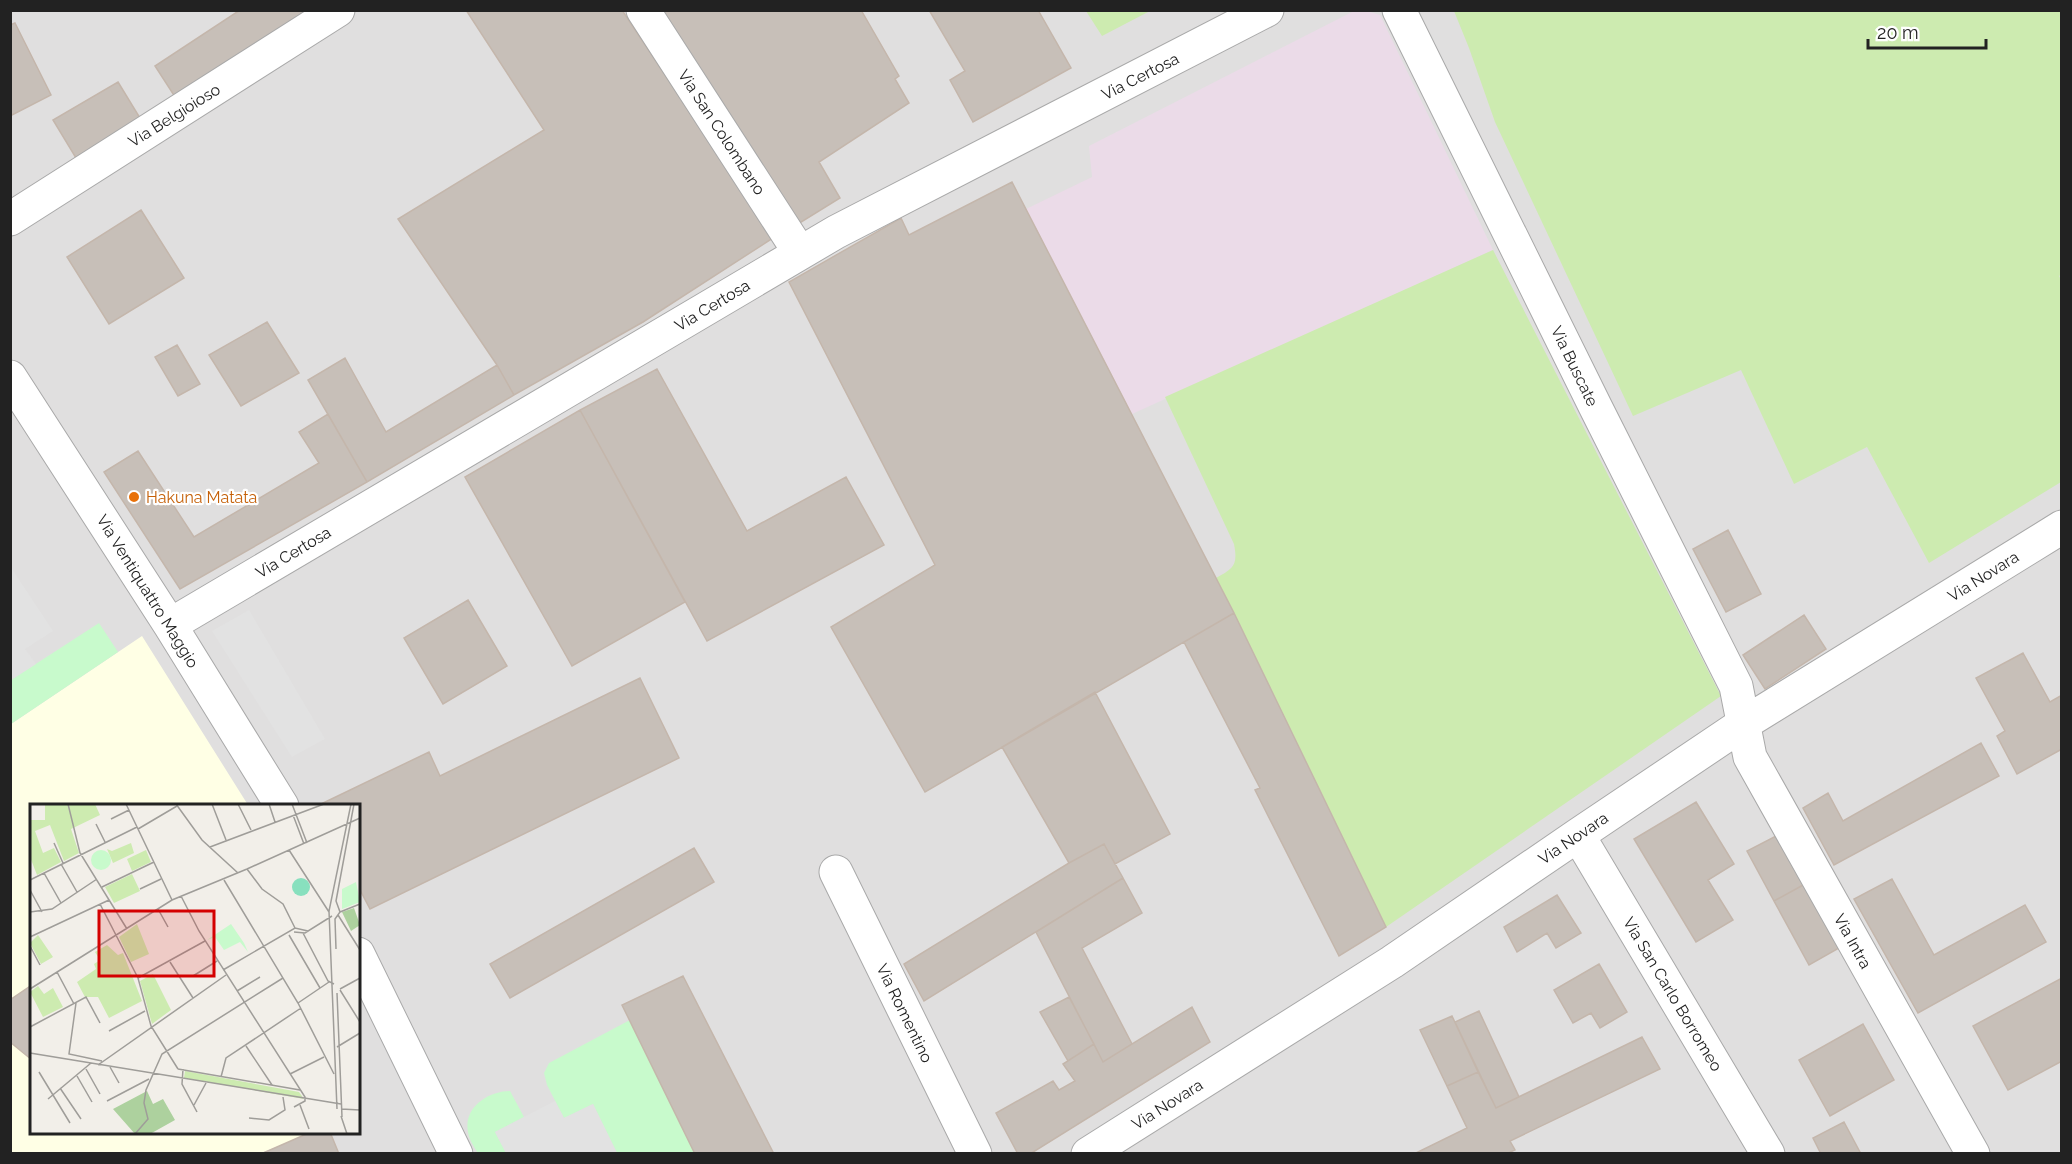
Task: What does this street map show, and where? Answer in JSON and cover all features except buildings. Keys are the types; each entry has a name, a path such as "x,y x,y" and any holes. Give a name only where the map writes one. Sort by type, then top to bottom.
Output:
{"street":[{"name":"Via Belgioioso","path":"10,219 338,10"},
{"name":"Via San Colombano","path":"643,10 800,253"},
{"name":"Via Certosa","path":"170,625 846,227 1267,10"},
{"name":"Via Buscate","path":"1399,10 1736,686 1743,724"},
{"name":"Via Ventiquattro Maggio","path":"10,377 170,625 281,804"},
{"name":"Via Novara","path":"1088,1154 1392,962 1743,724 2061,527"},
{"name":"Via Intra","path":"1743,724 1750,757 1973,1154"},
{"name":"Via San Carlo Borromeo","path":"1578,835 1768,1154"},
{"name":"Via Romentino","path":"836,872 975,1154"},
{"path":"360,958 456,1154"}],"shaded area":[{"path":"10,11 2061,11 2061,1153 11,1153"},
{"path":"1354,11 1367,11 1380,15 1493,250 1132,414 1026,209 1092,177 1089,146"},
{"path":"10,566 53,631 25,649 36,664 11,680"},
{"path":"249,610 325,739 292,757 212,631"},
{"path":"142,636 247,804 30,804 30,1134 308,1134 261,1153 11,1154 11,724"},
{"path":"555,1101 564,1118 593,1104 617,1153 506,1153 495,1132"}],"green space":[{"path":"1086,11 1150,11 1102,36"},
{"path":"1454,11 2061,11 2062,274 2059,276 2062,281 2061,482 1929,563 1867,447 1794,484 1741,370 1633,416 1495,122"},
{"path":"1493,250 1721,696 1386,927 1216,578 1233,565 1235,561 1234,544 1165,397"},
{"path":"99,623 118,652 11,724 11,680"},
{"path":"630,1020 695,1153 617,1153 593,1104 564,1118 547,1085 544,1073 549,1063"},
{"path":"510,1091 524,1117 495,1132 506,1153 478,1153 469,1135 470,1115 479,1102 486,1097"}],"place":[{"name":"Hakuna Matata","path":"134,497"}]}
